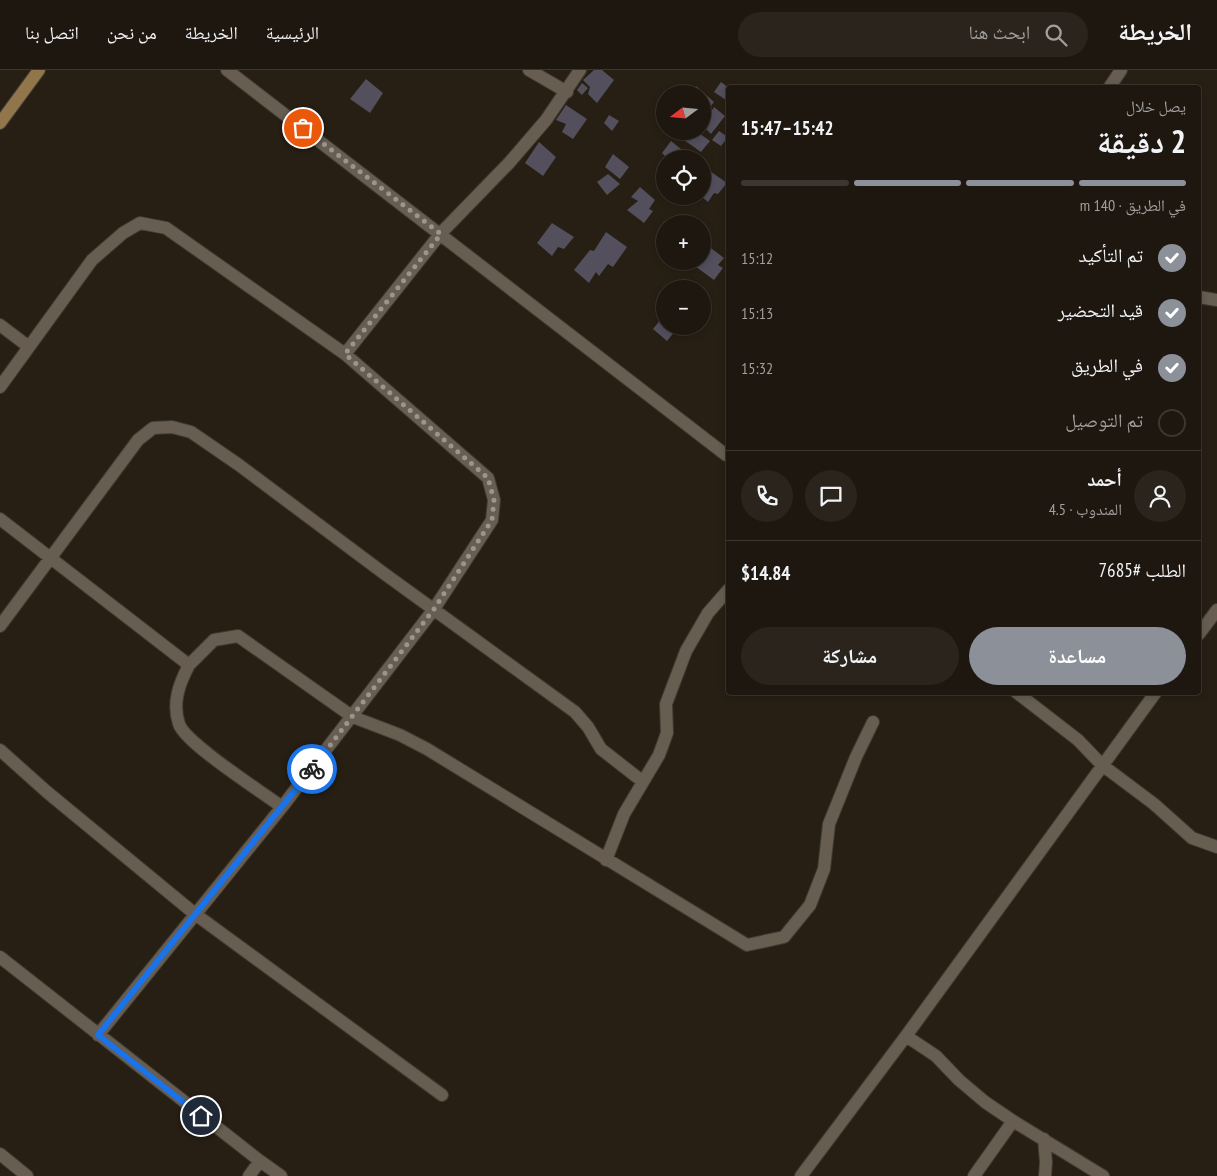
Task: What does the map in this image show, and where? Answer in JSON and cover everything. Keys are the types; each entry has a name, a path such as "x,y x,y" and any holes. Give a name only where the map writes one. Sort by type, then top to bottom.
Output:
{"street":[{"path":"0,123 39,70"},
{"path":"227,70 726,455"},
{"path":"529,70 567,92"},
{"path":"345,354 441,234 509,163 546,120 567,92 580,70"},
{"path":"1111,85 1121,70"},
{"path":"0,387 92,260 123,233 140,223 166,228 345,354 488,478 494,500 492,520 434,609 282,807 98,1035"},
{"path":"1201,296 1217,300"},
{"path":"0,325 29,347"},
{"path":"0,626 138,440 154,428 172,427 191,432 231,459 575,712 588,727 601,748 642,781"},
{"path":"0,520 189,666"},
{"path":"606,860 624,814 659,755 667,733 666,704 686,651 708,612 726,592"},
{"path":"1201,631 1217,610"},
{"path":"282,807 192,742 179,725 176,701 182,679 189,666 214,640 238,636 352,717 400,735 427,750 747,945 784,937 810,905 824,869 829,824 849,772 873,722"},
{"path":"1020,695 1078,740 1102,765 1154,804 1192,838 1217,847"},
{"path":"802,1176 1154,695"},
{"path":"0,750 81,821 195,914 442,1096"},
{"path":"0,957 281,1176"},
{"path":"906,1036 936,1056 958,1080 1013,1121 1103,1176"},
{"path":"974,1176 1013,1121"},
{"path":"1044,1139 1046,1176"},
{"path":"0,1154 27,1176"},
{"path":"249,1176 260,1161"}],"building":[{"path":"594,70 602,70 614,80 597,103 588,94 590,87 583,80"},
{"path":"366,79 383,93 370,113 350,99"},
{"path":"721,82 726,86 726,100 714,92"},
{"path":"582,83 588,88 582,95 577,90"},
{"path":"566,105 587,119 573,139 562,132 566,124 556,120"},
{"path":"714,107 725,116 711,134 711,112"},
{"path":"609,115 619,121 612,131 604,123"},
{"path":"719,131 726,136 726,140 721,146 712,140"},
{"path":"684,140 710,141 703,150 698,150"},
{"path":"671,141 682,150 664,150"},
{"path":"539,142 556,157 543,176 525,163"},
{"path":"613,154 629,167 620,179 605,167"},
{"path":"711,172 726,182 718,194 714,193 711,198"},
{"path":"608,174 620,184 607,195 597,182"},
{"path":"640,187 655,200 649,209 653,211 644,223 627,210 638,201 631,197"},
{"path":"552,223 574,237 564,249 558,247 552,256 537,243"},
{"path":"606,232 627,247 613,267 608,264 599,276 596,272 589,283 574,270 590,250 594,251"},
{"path":"711,248 724,258 718,265 723,268 714,280 700,270 711,270"},
{"path":"660,335 672,335 667,341"}],"way so far":[{"path":"303,128 441,234 345,354 488,478 494,500 492,520 434,609 312,769"}],"route":[{"path":"201,1116 98,1035 312,769"}]}
